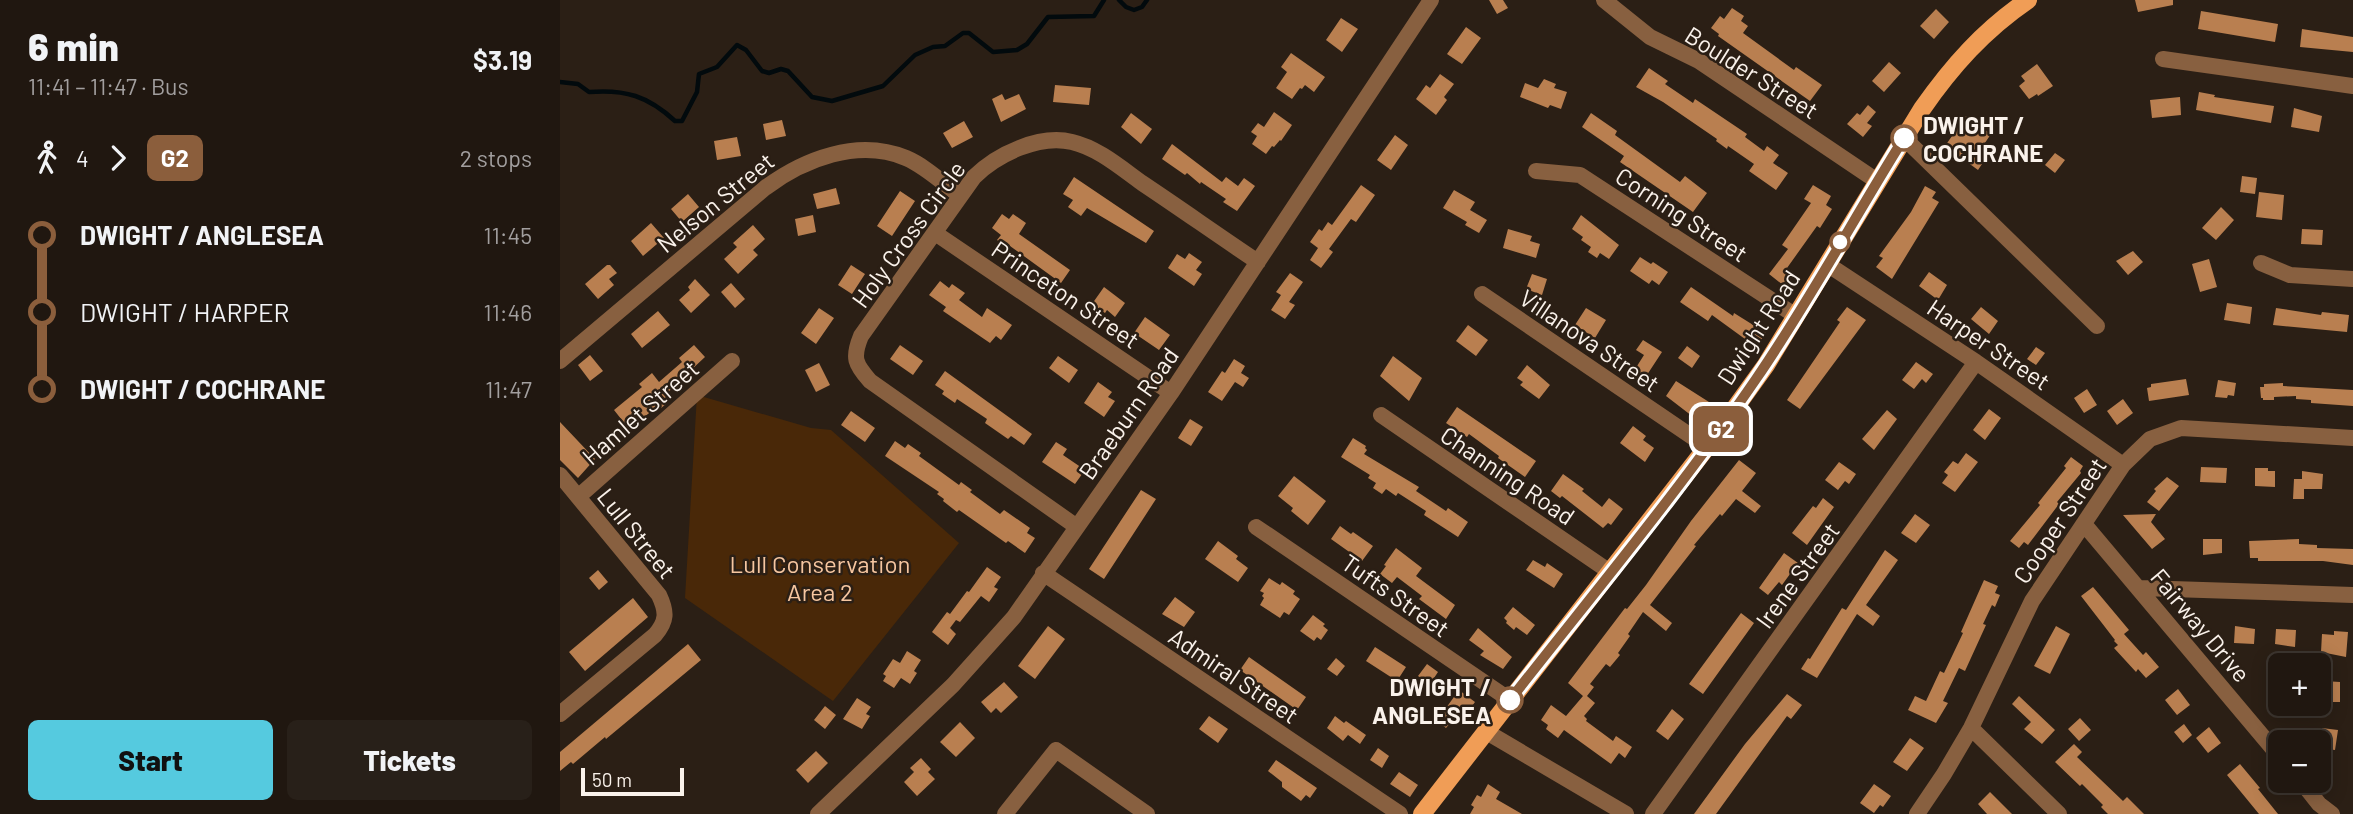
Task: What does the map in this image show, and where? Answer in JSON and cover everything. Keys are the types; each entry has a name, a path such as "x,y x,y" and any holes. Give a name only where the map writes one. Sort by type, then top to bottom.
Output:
{"main road":[{"name":"Dwight Road","path":"1422,814 1707,447 1766,365 1938,85 1988,30 2028,0"}],"street":[{"name":"Braeburn Road","path":"818,814 980,657 1014,617 1171,393 1431,0"},
{"name":"Boulder Street","path":"1604,0 1650,37 1699,61 1877,181"},
{"path":"2163,60 2353,86"},
{"path":"1904,138 2097,326"},
{"name":"Holy Cross Circle","path":"1077,527 870,381 855,355 861,336 960,195 982,169 1003,156 1045,141 1071,141 1101,154 1258,262"},
{"name":"Nelson Street","path":"560,361 765,188 801,164 866,150 886,153 907,159 960,195"},
{"name":"Corning Street","path":"1536,171 1580,175 1796,316"},
{"name":"Princeton Street","path":"935,233 1171,393"},
{"path":"2261,263 2290,275 2353,279"},
{"name":"Harper Street","path":"1827,264 1976,362 2123,465"},
{"name":"Villanova Street","path":"1482,295 1707,447"},
{"name":"Hamlet Street","path":"578,497 732,361"},
{"name":"Irene Street","path":"1653,814 1976,362"},
{"name":"Channing Road","path":"1381,415 1610,572"},
{"name":"Cooper Street","path":"1917,814 1970,728 2032,601 2123,465 2150,439 2181,428 2353,438"},
{"name":"Lull Street","path":"560,475 659,595 665,609 664,624 655,635 560,714"},
{"name":"Fairway Drive","path":"2084,524 2141,588 2268,742"},
{"name":"Tufts Street","path":"1256,527 1510,700"},
{"name":"Admiral Street","path":"1043,573 1400,814"},
{"path":"2141,588 2353,595"},
{"path":"1970,728 2059,814"},
{"path":"1485,731 1626,814"},
{"path":"1006,814 1056,750 1147,814"},
{"path":"2312,793 2332,814"}],"green space":[{"name":"Lull Conservation Area 2","path":"697,395 811,428 831,430 959,543 833,701 685,598"}],"building":[{"path":"1489,0 1503,0 1508,8 1497,14"},
{"path":"2135,0 2173,0 2173,5 2138,12"},
{"path":"1732,8 1744,16 1741,21 1748,26 1743,33 1794,70 1796,67 1822,85 1810,101 1718,36 1711,28 1720,16 1724,19"},
{"path":"1936,9 1949,22 1934,39 1920,26"},
{"path":"2201,11 2278,24 2275,42 2198,29"},
{"path":"1341,18 1358,29 1342,52 1326,40"},
{"path":"1466,27 1481,38 1462,64 1447,54"},
{"path":"2302,29 2353,37 2353,52 2300,47"},
{"path":"1291,53 1325,77 1314,92 1305,85 1292,99 1276,88 1287,72 1281,67"},
{"path":"1889,62 1901,73 1884,92 1872,81"},
{"path":"2037,64 2053,86 2029,99 2019,86 2025,81 2021,76"},
{"path":"1649,68 1668,81 1665,84 1693,103 1695,99 1747,134 1745,137 1764,151 1767,146 1779,155 1773,163 1788,173 1776,190 1749,171 1754,164 1728,146 1727,149 1716,141 1717,139 1663,102 1636,87"},
{"path":"1440,74 1454,84 1444,97 1447,100 1436,115 1416,99 1426,85 1430,88"},
{"path":"1544,79 1556,84 1554,88 1567,92 1561,109 1550,105 1548,108 1520,97 1525,83 1538,88"},
{"path":"1055,85 1091,88 1089,105 1053,102"},
{"path":"2199,92 2215,95 2214,97 2274,106 2271,123 2196,110"},
{"path":"1002,94 1005,100 1019,94 1026,109 1001,122 992,99"},
{"path":"2180,97 2181,115 2152,118 2150,100"},
{"path":"1868,105 1876,112 1867,123 1872,126 1863,137 1847,124"},
{"path":"2294,108 2322,116 2319,132 2291,127"},
{"path":"1274,112 1292,125 1281,141 1272,146 1266,154 1252,144 1257,136 1251,132 1258,123 1264,127"},
{"path":"1131,113 1152,129 1141,144 1121,127"},
{"path":"1591,113 1617,131 1615,135 1680,182 1685,176 1707,193 1693,212 1620,162 1624,156 1582,127"},
{"path":"1966,116 1991,134 1976,156 1984,161 1978,170 1945,146"},
{"path":"782,120 786,136 766,140 763,124"},
{"path":"964,121 973,137 952,148 943,133"},
{"path":"1395,135 1408,145 1391,170 1377,160"},
{"path":"737,137 741,156 717,160 714,141"},
{"path":"1172,144 1222,182 1226,177 1238,186 1244,178 1255,186 1237,211 1223,202 1226,199 1162,159"},
{"path":"2055,153 2065,160 2055,173 2045,165"},
{"path":"2242,176 2257,178 2255,194 2240,192"},
{"path":"1074,177 1154,231 1146,243 1087,208 1081,216 1068,207 1073,200 1063,194"},
{"path":"1361,185 1375,195 1356,222 1351,219 1329,249 1333,252 1321,268 1310,260 1318,248 1310,242 1328,222 1332,225"},
{"path":"1813,185 1831,196 1826,205 1832,209 1787,268 1793,272 1783,285 1769,274 1788,249 1782,245 1811,203 1804,199"},
{"path":"1925,186 1936,192 1932,198 1939,202 1892,279 1876,267 1883,258 1879,256 1911,212"},
{"path":"836,188 840,204 817,209 813,194"},
{"path":"1454,190 1475,202 1470,210 1487,220 1479,233 1465,225 1467,222 1443,208"},
{"path":"900,191 915,201 892,236 877,226"},
{"path":"2259,192 2284,195 2282,220 2256,217"},
{"path":"688,194 699,207 682,222 671,209"},
{"path":"2221,207 2234,220 2216,240 2202,228"},
{"path":"1002,214 1009,219 1013,214 1026,223 1019,234 1070,270 1061,283 1010,246 1009,248 997,240 1001,235 992,228"},
{"path":"813,215 816,232 798,236 795,219"},
{"path":"1581,215 1619,245 1609,259 1600,253 1597,258 1588,252 1591,247 1572,229"},
{"path":"651,223 664,238 643,256 631,241"},
{"path":"753,225 765,239 753,250 758,255 738,274 724,259 737,247 733,243"},
{"path":"1508,229 1532,236 1530,241 1540,244 1536,258 1503,248"},
{"path":"2302,229 2323,230 2322,245 2301,244"},
{"path":"2133,251 2143,262 2128,275 2116,261"},
{"path":"1189,253 1202,262 1196,270 1202,274 1194,286 1168,268 1177,254 1185,259"},
{"path":"1640,257 1668,272 1659,285 1652,280 1649,284 1630,271"},
{"path":"2209,259 2217,287 2200,292 2192,264"},
{"path":"607,265 617,273 609,279 614,285 598,299 585,284"},
{"path":"851,265 865,274 852,294 838,285"},
{"path":"1929,272 1947,285 1938,300 1919,286"},
{"path":"1290,273 1303,282 1289,302 1295,305 1285,319 1271,310 1281,295 1276,292"},
{"path":"1532,274 1547,279 1542,295 1526,289"},
{"path":"695,279 710,295 691,313 679,300 690,290 688,287"},
{"path":"940,281 949,288 952,284 965,293 959,300 982,317 987,308 1012,325 1001,340 996,336 990,343 943,311 946,307 929,295"},
{"path":"731,283 745,299 735,308 721,292"},
{"path":"1104,287 1125,303 1115,317 1107,310 1105,313 1092,304"},
{"path":"1691,287 1733,316 1734,313 1766,333 1756,347 1712,315 1708,321 1680,302"},
{"path":"2227,303 2252,307 2250,324 2224,320"},
{"path":"1847,307 1866,320 1800,409 1787,400 1840,322 1837,320"},
{"path":"1981,307 1998,321 1989,334 1971,319"},
{"path":"819,308 834,318 816,344 801,333"},
{"path":"1586,308 1606,320 1595,338 1575,325"},
{"path":"2276,308 2321,315 2322,312 2349,315 2347,332 2273,325"},
{"path":"658,311 670,325 642,348 631,334"},
{"path":"1145,317 1170,335 1159,350 1134,333"},
{"path":"1468,325 1488,340 1476,356 1456,341"},
{"path":"1643,340 1662,352 1643,381 1632,374 1644,355 1636,350"},
{"path":"694,345 705,357 668,392 673,398 629,429 614,410 642,387 639,384 652,373 659,382 682,362 679,358"},
{"path":"900,345 923,361 913,375 890,359"},
{"path":"1687,346 1700,356 1692,368 1678,358"},
{"path":"2036,347 2045,353 2036,365 2027,359"},
{"path":"590,355 603,371 590,381 578,365"},
{"path":"1058,356 1078,370 1069,383 1049,368"},
{"path":"1393,356 1422,378 1409,401 1380,376"},
{"path":"1234,359 1245,366 1241,373 1249,378 1243,387 1235,382 1222,401 1208,392"},
{"path":"1916,362 1933,374 1926,383 1922,379 1914,389 1902,380"},
{"path":"819,363 830,385 816,392 805,370"},
{"path":"1527,365 1550,385 1539,399 1520,385 1523,382 1517,378"},
{"path":"945,371 1032,434 1024,445 1011,436 1008,439 985,423 987,419 957,399 955,403 942,394 944,391 935,385"},
{"path":"2186,379 2189,395 2149,401 2147,388 2151,387 2151,384"},
{"path":"2218,380 2236,383 2234,396 2215,397"},
{"path":"1676,381 1709,402 1698,418 1666,396"},
{"path":"1098,382 1112,392 1108,397 1115,401 1104,417 1084,403"},
{"path":"2283,383 2283,386 2353,390 2353,406 2311,403 2311,400 2296,399 2296,396 2274,397 2274,400 2261,398 2260,387 2264,387 2264,384"},
{"path":"2087,389 2097,405 2084,413 2074,398"},
{"path":"2123,399 2133,413 2117,425 2107,411"},
{"path":"1457,407 1536,461 1525,477 1469,434 1467,437 1446,423"},
{"path":"1989,409 2001,418 1985,440 1973,430"},
{"path":"1887,410 1897,419 1874,450 1862,439"},
{"path":"851,411 875,428 865,442 841,425"},
{"path":"1190,419 1203,427 1191,446 1178,438"},
{"path":"560,422 595,459 578,478 560,460"},
{"path":"1633,426 1646,436 1643,440 1654,448 1645,462 1620,443"},
{"path":"1353,438 1366,446 1364,454 1419,487 1416,491 1446,511 1448,508 1468,522 1458,537 1424,515 1426,511 1398,493 1396,496 1386,489 1382,494 1373,488 1376,483 1368,478 1370,475 1341,457"},
{"path":"895,441 905,448 908,444 921,453 919,456 959,485 961,482 1000,514 1004,510 1030,528 1027,533 1035,538 1025,553 959,510 957,512 943,501 937,494 939,492 885,456"},
{"path":"1056,442 1067,449 1063,455 1085,470 1075,484 1042,462"},
{"path":"1966,453 1978,462 1955,492 1942,483 1948,475 1944,472 1953,461 1958,464"},
{"path":"2071,457 2083,466 2081,473 2057,502 2059,504 2028,545 2024,542 2019,548 2010,541 2040,505 2038,503 2066,468 2064,466"},
{"path":"1739,460 1756,473 1742,491 1761,506 1755,513 1736,499 1722,516 1720,514 1650,605 1672,623 1666,631 1643,612 1628,634 1630,636 1618,653 1620,655 1610,667 1606,664 1590,684 1594,687 1587,696 1595,703 1584,716 1586,721 1613,741 1616,736 1632,747 1625,758 1619,753 1611,764 1564,730 1558,738 1546,729 1548,725 1541,720 1551,705 1566,716 1583,696 1568,683 1625,608 1627,609 1646,585"},
{"path":"1839,462 1856,474 1849,484 1845,481 1838,490 1825,480"},
{"path":"2201,467 2227,468 2226,483 2200,482"},
{"path":"2255,468 2275,471 2275,487 2255,486"},
{"path":"2302,471 2323,474 2322,489 2304,489 2304,499 2293,499 2294,479 2302,479"},
{"path":"1563,474 1584,489 1582,491 1602,507 1609,498 1623,509 1611,525 1608,523 1603,528 1562,496 1560,498 1551,491"},
{"path":"1294,476 1326,501 1308,525 1278,496"},
{"path":"2167,477 2179,486 2159,511 2147,502 2156,491 2154,489"},
{"path":"1141,490 1156,499 1104,579 1089,569"},
{"path":"1823,498 1834,507 1807,545 1792,533 1813,506 1816,508"},
{"path":"1915,514 1930,525 1916,543 1901,533"},
{"path":"2156,514 2151,522 2165,539 2152,549 2123,515"},
{"path":"1340,526 1373,546 1362,561 1331,539"},
{"path":"2203,539 2222,539 2222,553 2203,555"},
{"path":"2299,539 2299,544 2317,545 2317,548 2353,549 2353,565 2323,561 2258,561 2258,558 2250,558 2249,541"},
{"path":"1218,541 1238,556 1236,559 1248,568 1238,582 1205,559"},
{"path":"1396,548 1422,568 1416,576 1455,605 1446,619 1419,599 1422,596 1397,577 1392,583 1380,574"},
{"path":"1885,550 1898,560 1866,605 1880,616 1873,626 1857,614 1817,678 1801,669 1842,608 1846,610"},
{"path":"1784,553 1798,563 1782,585 1779,582 1768,595 1759,588"},
{"path":"1533,560 1545,567 1547,563 1563,574 1554,588 1526,570"},
{"path":"987,567 1001,577 994,587 998,589 989,602 981,596 960,622 956,620 950,628 956,634 948,645 932,632 947,612 950,614 967,591 969,592"},
{"path":"598,570 608,582 599,590 589,578"},
{"path":"1269,578 1280,585 1282,582 1295,591 1293,594 1300,599 1289,615 1284,612 1280,618 1260,605 1264,593 1260,591"},
{"path":"1984,580 1998,586 1995,593 2000,595 1983,624 1986,625 1965,671 1959,668 1943,701 1948,703 1936,723 1908,710 1915,696 1926,701 1940,671 1944,673"},
{"path":"2093,587 2129,630 2124,634 2143,655 2146,652 2159,667 2146,678 2138,669 2136,672 2114,648 2118,645 2115,640 2081,596"},
{"path":"1175,597 1195,612 1184,627 1162,614"},
{"path":"633,598 648,617 585,671 569,652"},
{"path":"1513,607 1535,625 1527,635 1516,627 1514,630 1506,623 1504,618"},
{"path":"1741,613 1754,623 1703,694 1689,684"},
{"path":"1313,615 1325,624 1323,626 1328,630 1321,640 1317,637 1314,641 1300,631"},
{"path":"1048,626 1065,639 1035,679 1018,666"},
{"path":"2056,626 2070,634 2050,674 2034,666"},
{"path":"2235,626 2255,629 2254,644 2234,643"},
{"path":"1478,628 1512,657 1503,669 1480,655 1484,651 1469,640"},
{"path":"2276,629 2296,630 2295,647 2275,644"},
{"path":"2334,631 2348,632 2346,657 2321,652 2322,634 2334,635"},
{"path":"688,644 701,660 606,739 605,737 573,764 571,762 560,771 560,752"},
{"path":"1375,647 1406,667 1397,681 1366,661"},
{"path":"907,651 921,660 914,671 917,673 910,684 901,678 894,688 883,681 886,676 883,674 893,659 900,663"},
{"path":"1249,657 1306,697 1297,710 1240,670"},
{"path":"1336,658 1345,666 1337,676 1327,669"},
{"path":"1427,664 1438,672 1430,684 1418,676"},
{"path":"2331,681 2340,682 2340,702 2331,702"},
{"path":"1004,682 1018,697 1001,713 996,708 991,713 981,702"},
{"path":"2178,689 2190,705 2177,715 2165,700"},
{"path":"1459,690 1475,702 1462,720 1456,716 1446,728 1433,718 1442,705 1446,708"},
{"path":"1787,694 1802,705 1791,719 1787,716 1716,814 1694,814 1745,744"},
{"path":"2019,696 2055,730 2042,744 2024,729 2031,722 2012,704"},
{"path":"857,698 871,707 866,714 870,716 862,729 843,719"},
{"path":"825,706 836,715 825,729 814,720"},
{"path":"1672,709 1684,719 1668,740 1656,731"},
{"path":"1209,716 1228,729 1218,743 1199,729"},
{"path":"1335,716 1366,735 1360,744 1348,735 1343,741 1327,728"},
{"path":"2080,718 2091,730 2079,741 2068,729"},
{"path":"960,722 975,738 956,757 940,742"},
{"path":"2184,724 2192,735 2183,743 2174,732"},
{"path":"2209,727 2221,743 2208,753 2196,738"},
{"path":"2322,728 2338,730 2335,750 2331,750 2331,730"},
{"path":"1910,738 1924,748 1907,771 1893,762"},
{"path":"2074,744 2082,752 2077,757 2123,801 2127,797 2144,814 2108,814 2101,807 2103,805 2082,784 2080,786 2055,762"},
{"path":"1378,748 1389,756 1382,768 1370,760"},
{"path":"816,751 828,763 808,783 796,770"},
{"path":"921,758 931,769 928,772 935,779 917,796 904,782 914,772 910,768"},
{"path":"1276,760 1317,788 1310,798 1306,795 1301,801 1282,787 1282,782 1268,771"},
{"path":"2240,764 2278,814 2259,814 2227,775"},
{"path":"1399,772 1418,785 1410,797 1390,784"},
{"path":"1488,784 1500,792 1496,799 1522,814 1470,814 1474,807 1471,805 1477,795 1481,797"},
{"path":"1874,784 1891,796 1883,807 1880,805 1874,813 1860,803"},
{"path":"1990,792 2012,814 1987,814 1978,804"}],"waterway":[{"path":"560,82 578,84 589,92 614,92 635,96 655,105 675,121 682,121 697,92 699,74 717,67 737,45 746,50 762,71 788,71 812,97 832,101 883,86 915,55 933,47 945,46 963,33 969,33 993,52 1017,50 1027,44 1048,17 1094,16 1104,0"},
{"path":"1119,0 1134,10 1142,7 1147,0"}],"bus line":[{"name":"G2","path":"1510,700 1747,393 1904,138"}],"place":[{"name":"DWIGHT / COCHRANE","path":"1904,138"},
{"name":"DWIGHT / ANGLESEA","path":"1510,700"}]}
